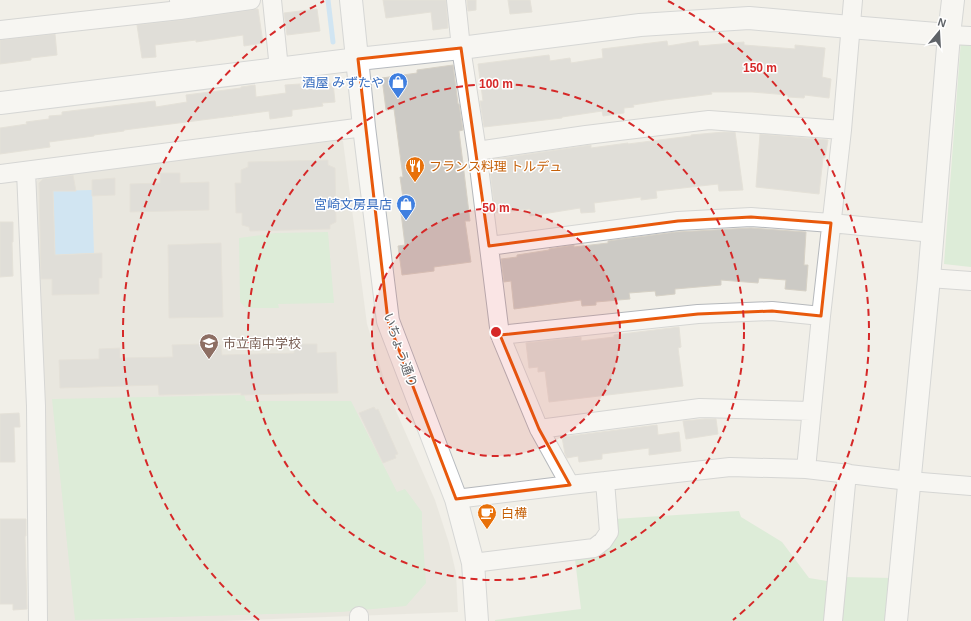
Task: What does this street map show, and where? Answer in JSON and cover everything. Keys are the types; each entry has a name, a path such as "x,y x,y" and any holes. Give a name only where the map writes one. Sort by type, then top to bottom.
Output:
{"street":[{"path":"0,30 180,5 251,0"},
{"path":"272,0 279,69"},
{"name":"いちょう通り","path":"351,0 364,127 388,321 456,499 473,563 477,621"},
{"path":"456,0 461,48 477,152 500,335 539,428 570,485"},
{"path":"806,469 821,316 842,130 853,0"},
{"path":"896,621 929,278 953,0"},
{"path":"0,103 640,26 749,18 971,36"},
{"path":"477,152 586,135 709,120 842,130"},
{"path":"0,174 364,127"},
{"path":"26,171 36,406 38,621"},
{"path":"489,246 678,221 751,217 831,222 933,233"},
{"path":"929,278 971,281"},
{"path":"500,335 698,314 772,312 821,316"},
{"path":"539,428 700,408 812,411"},
{"path":"456,499 730,467 806,469 909,481 971,486"},
{"path":"833,621 847,473"},
{"path":"473,563 594,548 603,541 609,532 605,481"}],"highlighted area":[{"path":"461,48 489,246 678,221 751,217 831,223 821,316 772,311 698,314 500,335 539,429 570,485 456,499 388,321 358,59"}],"shaded area":[{"name":"市立南中学校","path":"341,140 343,141 367,324 389,395 435,500 449,543 456,573 458,612 223,621 46,621 35,183 41,176"}],"green space":[{"path":"961,40 971,41 971,267 944,264"},
{"path":"328,232 334,303 278,304 279,308 246,308 240,302 239,238 276,233"},
{"path":"244,395 246,401 351,401 397,492 405,489 422,512 426,583 406,606 341,612 75,620 52,399"},
{"path":"739,511 741,517 782,542 809,578 827,581 824,621 495,621 581,609 575,559 604,553 616,536 615,519"},
{"path":"842,577 892,578 886,621 838,621"}],"water":[{"path":"92,190 94,253 55,255 53,191"}],"building":[{"path":"383,0 446,0 448,28 433,30 431,12 386,18"},
{"path":"467,0 476,0 476,10 468,11"},
{"path":"508,0 530,0 532,12 510,14"},
{"path":"258,9 263,43 244,46 243,35 196,42 196,40 155,45 156,57 142,58 137,25"},
{"path":"317,9 320,31 287,35 284,13"},
{"path":"55,34 57,55 0,64 0,40"},
{"path":"667,41 668,46 698,41 699,46 744,42 744,45 795,49 795,45 825,48 822,77 831,79 829,98 805,95 804,98 788,97 788,95 752,92 711,92 712,94 633,105 634,107 624,108 624,113 603,116 602,111 562,118 484,127 480,101 483,101 478,64 549,55 550,61 570,58 571,63 603,58 602,49"},
{"path":"453,65 463,130 459,131 470,221 465,221 471,262 434,267 434,271 402,275 398,246 405,245 400,205 404,205 400,177 403,177 394,109 386,110 382,78 417,73 417,70"},
{"path":"333,83 335,102 322,103 323,106 292,110 292,116 270,119 269,111 124,130 49,142 50,147 0,154 0,128 27,124 26,122 49,119 49,116 62,115 62,112 155,101 156,107 187,102 186,95 255,85 256,97 286,93 285,85 300,84 300,87"},
{"path":"724,132 735,132 743,190 719,191 718,184 656,191 657,198 641,200 641,197 594,203 595,212 581,213 580,208 530,216 530,209 495,213 489,160 591,145 591,148"},
{"path":"760,134 828,140 825,158 823,158 819,194 756,187"},
{"path":"328,160 328,165 335,168 336,222 330,225 330,229 250,231 249,227 242,225 242,213 236,213 235,183 241,183 241,170 248,167 248,162"},
{"path":"160,173 180,173 180,183 209,182 209,210 130,212 130,184 160,183"},
{"path":"73,175 76,191 53,191 55,255 102,253 102,278 99,278 99,294 52,295 52,279 41,279 39,183 43,179"},
{"path":"115,178 115,195 92,196 92,180"},
{"path":"0,222 13,222 13,276 0,277"},
{"path":"751,228 806,232 804,265 808,265 806,291 785,289 786,280 759,278 758,283 721,280 721,285 675,289 675,294 656,296 655,291 629,293 630,299 596,302 596,305 582,306 581,300 514,309 511,281 504,282 501,259 517,257 517,255 574,245 574,247 608,243 608,241 676,232"},
{"path":"221,243 223,317 169,318 168,245"},
{"path":"679,327 681,347 678,348 683,386 549,402 545,371 538,372 538,367 529,368 526,343 581,337 581,341 614,337 614,335"},
{"path":"201,344 201,346 221,345 222,355 294,353 294,344 317,344 317,353 336,352 338,393 159,395 158,385 60,388 59,360 99,359 99,349 120,348 120,358 173,357 172,345"},
{"path":"374,407 376,410 378,409 398,454 395,455 396,458 383,463 359,413"},
{"path":"19,413 20,427 14,427 15,462 0,462 0,414"},
{"path":"716,419 718,434 686,439 683,421"},
{"path":"657,425 658,435 679,432 681,451 649,455 649,448 602,454 602,459 579,462 578,456 567,458 565,454 562,437"},
{"path":"0,519 26,519 27,609 13,610 13,604 0,604"}],"waterway":[{"path":"328,0 333,42"}],"place":[{"name":"酒屋 みずたや","path":"398,99"},
{"name":"フランス料理 トルデュ","path":"415,183"},
{"name":"宮崎文房具店","path":"406,221"},
{"name":"市立南中学校","path":"209,360"},
{"name":"白樺","path":"487,530"}]}
